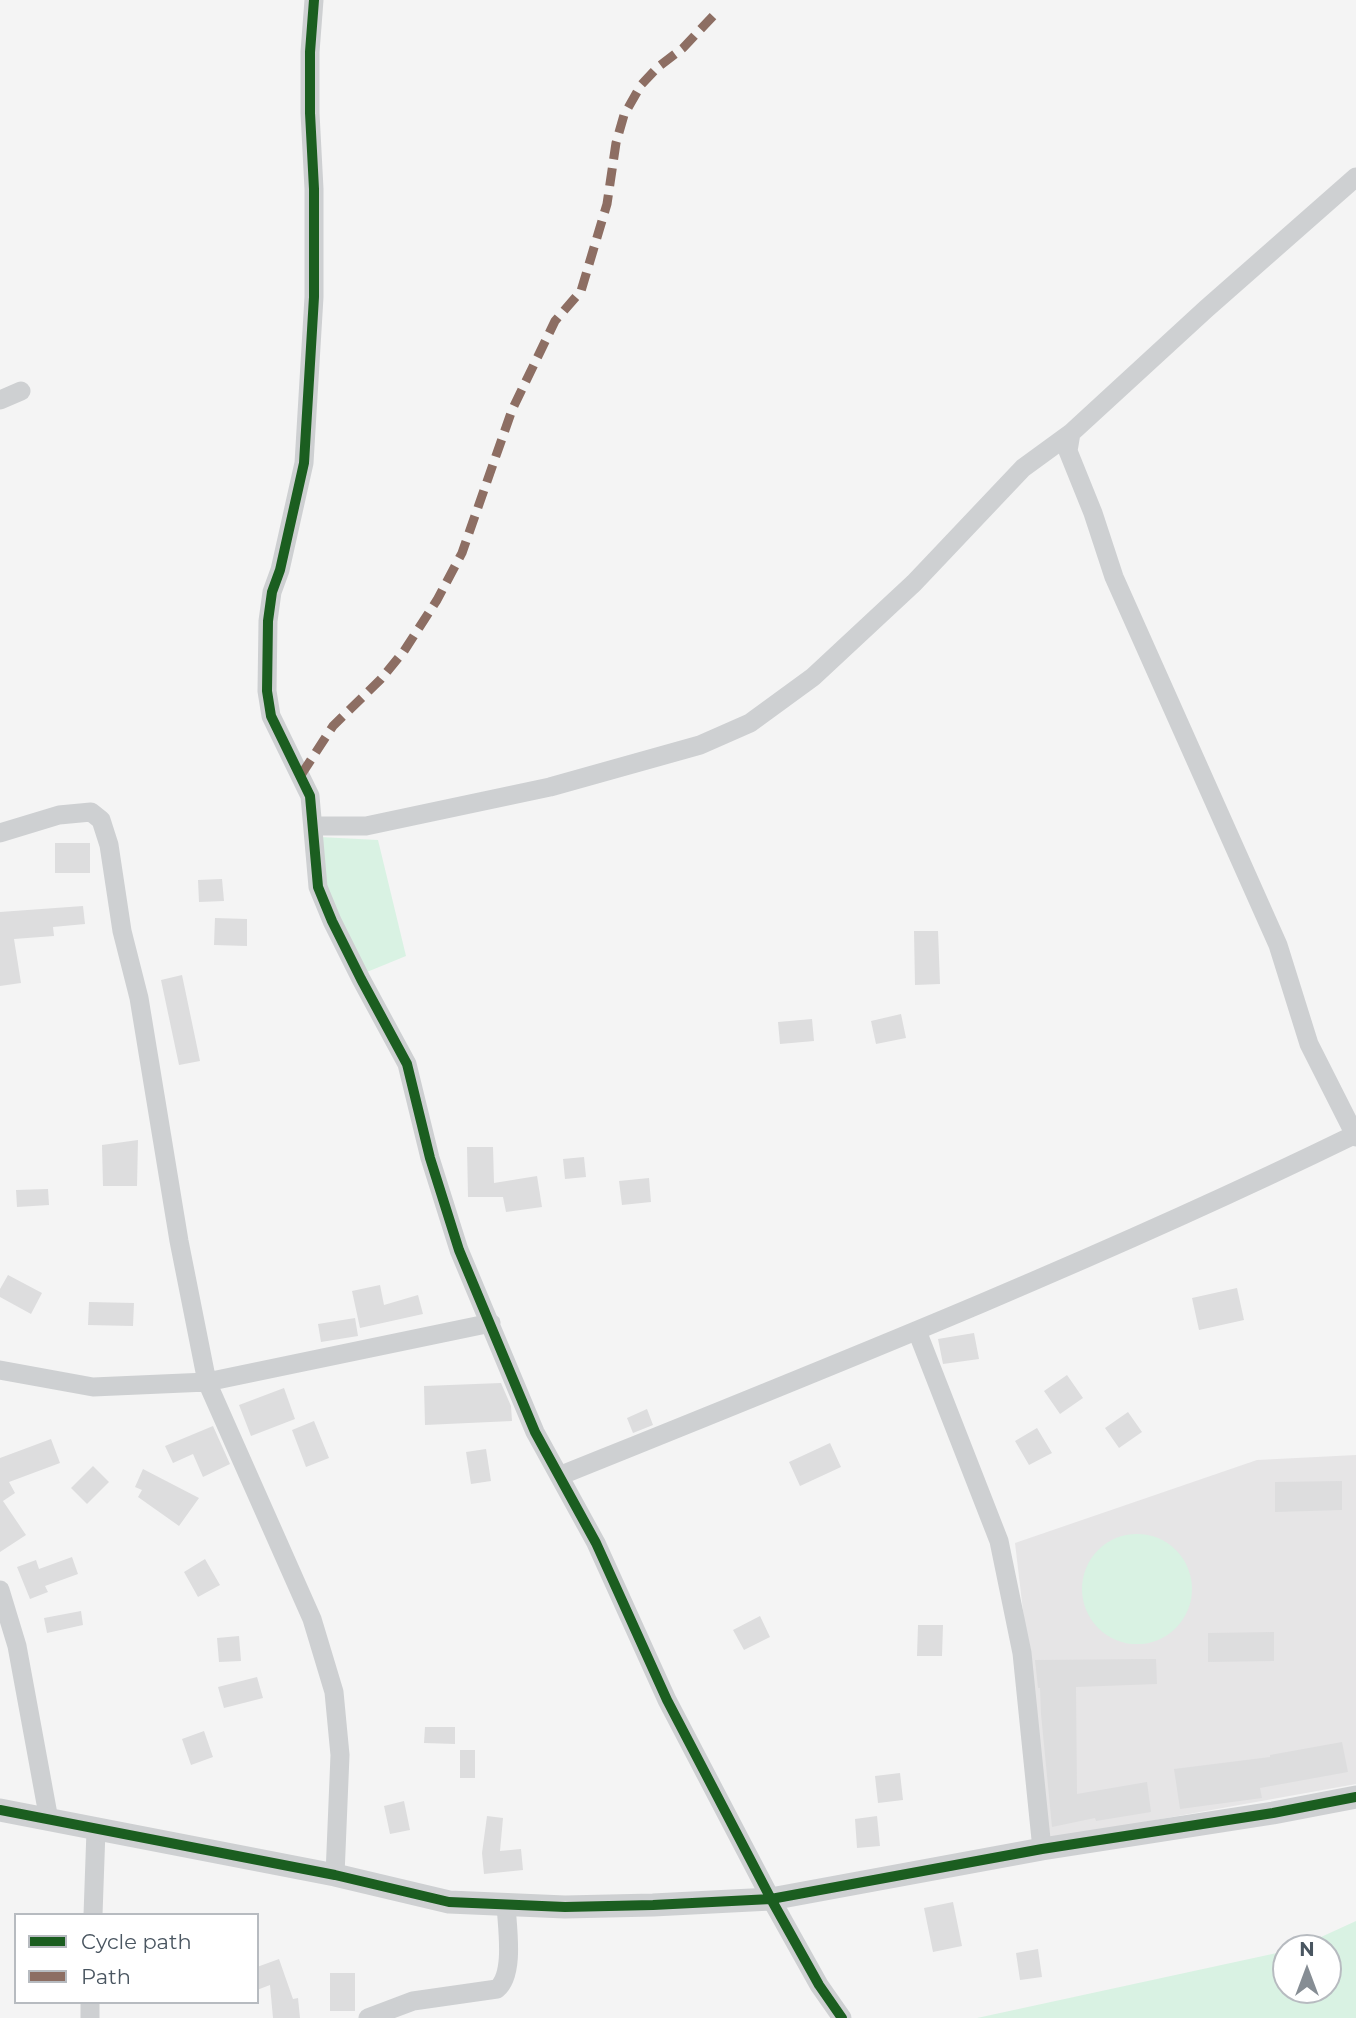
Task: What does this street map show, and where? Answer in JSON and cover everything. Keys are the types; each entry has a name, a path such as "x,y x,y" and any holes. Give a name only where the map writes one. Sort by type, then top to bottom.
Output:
{"street":[{"path":"314,0 310,52 314,297 304,463 280,570 272,592 268,621 267,691 271,716 310,796 318,887 361,979 407,1064 430,1158 459,1250 535,1432 596,1543 667,1700 771,1899 819,1985 842,2018"},
{"path":"314,826 366,826 550,787 700,745 750,723 813,677 914,583 1023,468 1072,433 1206,309 1356,177"},
{"path":"0,400 20,391"},
{"path":"559,1476 917,1331 1272,1177 1356,1135 1309,1044 1278,945 1114,577 1093,513 1068,451 1072,433"},
{"path":"0,833 58,815 91,812 101,820 109,845 122,931 139,998 178,1241 207,1381 312,1619 334,1692 340,1755 335,1875"},
{"path":"0,1370 93,1387 207,1381 491,1323"},
{"path":"917,1331 999,1541 1022,1653 1042,1849"},
{"path":"0,1590 17,1646 49,1820"},
{"path":"0,1810 335,1875 449,1902 628,1906 771,1899 1042,1849 1356,1797"},
{"path":"93,1913 96,1830"},
{"path":"368,2018 413,2001 497,1989 503,1983 508,1966 506,1904"}],"shaded area":[{"path":"1356,1455 1356,1784 1050,1839 1015,1543 1257,1460"}],"green space":[{"path":"320,837 378,840 406,956 362,974 325,891"},
{"path":"1137,1534 1158,1539 1176,1550 1187,1568 1192,1589 1187,1610 1176,1628 1158,1639 1137,1644 1116,1639 1098,1628 1087,1610 1082,1589 1087,1568 1098,1550 1116,1539"},
{"path":"1356,1921 1356,2018 977,2018 1272,1954 1272,2004 1342,2004 1342,1934 1328,1934"}],"building":[{"path":"55,843 90,843 90,873 55,873"},
{"path":"222,879 224,901 199,902 198,880"},
{"path":"83,906 85,924 53,927 54,936 14,939 21,983 0,986 0,912"},
{"path":"215,918 247,919 247,946 214,945"},
{"path":"914,931 938,931 940,984 915,985"},
{"path":"182,975 200,1061 179,1065 161,980"},
{"path":"901,1014 906,1038 876,1044 871,1021"},
{"path":"812,1019 814,1041 780,1044 778,1022"},
{"path":"138,1140 137,1186 103,1186 102,1145"},
{"path":"467,1147 493,1147 494,1183 537,1176 542,1207 506,1212 503,1197 468,1197"},
{"path":"584,1157 586,1177 565,1179 563,1159"},
{"path":"649,1178 651,1202 622,1205 619,1181"},
{"path":"48,1189 49,1205 17,1207 16,1190"},
{"path":"8,1275 42,1293 31,1314 0,1297 0,1289"},
{"path":"380,1285 384,1305 418,1295 423,1314 360,1328 352,1291"},
{"path":"1237,1288 1244,1320 1199,1330 1192,1298"},
{"path":"89,1302 134,1303 133,1326 88,1325"},
{"path":"355,1318 358,1336 321,1342 318,1324"},
{"path":"974,1333 979,1359 943,1364 938,1339"},
{"path":"1067,1375 1083,1398 1060,1414 1044,1391"},
{"path":"501,1383 511,1406 512,1421 425,1425 424,1386"},
{"path":"284,1388 295,1419 251,1436 239,1405"},
{"path":"647,1409 653,1425 633,1433 627,1418"},
{"path":"1128,1412 1142,1432 1119,1448 1105,1428"},
{"path":"314,1421 329,1458 306,1467 292,1430"},
{"path":"213,1426 230,1464 203,1477 193,1454 173,1463 165,1446"},
{"path":"1037,1428 1052,1453 1029,1465 1015,1441"},
{"path":"51,1439 60,1463 9,1482 15,1493 3,1501 26,1535 0,1552 0,1458"},
{"path":"830,1443 841,1467 800,1486 789,1462"},
{"path":"486,1449 491,1481 471,1484 466,1452"},
{"path":"93,1466 109,1482 87,1504 71,1488"},
{"path":"143,1469 199,1498 179,1526 138,1497 142,1490 135,1487"},
{"path":"1342,1481 1342,1510 1275,1512 1275,1482"},
{"path":"72,1557 78,1574 45,1586 48,1592 30,1599 17,1567 36,1560 39,1569"},
{"path":"205,1559 220,1585 198,1597 184,1572"},
{"path":"81,1611 83,1625 47,1633 44,1618"},
{"path":"760,1616 770,1637 744,1650 733,1630"},
{"path":"918,1625 943,1625 942,1656 917,1656"},
{"path":"1274,1632 1274,1661 1208,1662 1208,1633"},
{"path":"239,1636 241,1661 219,1662 217,1638"},
{"path":"1156,1659 1157,1684 1076,1687 1077,1794 1147,1782 1151,1812 1096,1821 1095,1818 1052,1827 1040,1688 1035,1660"},
{"path":"257,1677 263,1698 224,1708 218,1687"},
{"path":"425,1727 455,1727 455,1744 424,1743"},
{"path":"204,1731 213,1757 191,1765 182,1739"},
{"path":"1342,1742 1348,1772 1260,1788 1262,1798 1180,1809 1174,1769 1270,1757"},
{"path":"460,1750 475,1750 475,1778 460,1778"},
{"path":"900,1773 903,1800 878,1803 875,1776"},
{"path":"404,1801 410,1830 390,1834 384,1806"},
{"path":"487,1816 503,1818 500,1851 521,1849 523,1870 484,1874 482,1853"},
{"path":"877,1816 880,1846 857,1848 855,1819"},
{"path":"953,1902 962,1946 933,1952 924,1908"},
{"path":"1038,1949 1042,1977 1020,1980 1016,1953"},
{"path":"279,1959 293,1999 298,1998 300,2018 273,2018 270,1985 259,1989 259,1966"},
{"path":"330,1973 355,1973 355,2011 330,2011"}],"marked path":[{"path":"301,775 333,726 381,679 404,651 437,600 462,553 512,410 555,321 581,291 607,204 616,143 624,115 641,85 658,67 683,48 714,15"}],"cycle path":[{"path":"314,0 310,52 314,297 304,463 280,570 272,592 268,621 267,691 271,716 310,796 318,887 361,979 407,1064 430,1158 459,1250 535,1432 596,1543 667,1700 771,1899 819,1985 842,2018"},
{"path":"0,1810 335,1875 449,1902 565,1907 771,1899 1042,1849 1273,1813 1356,1797"}]}
